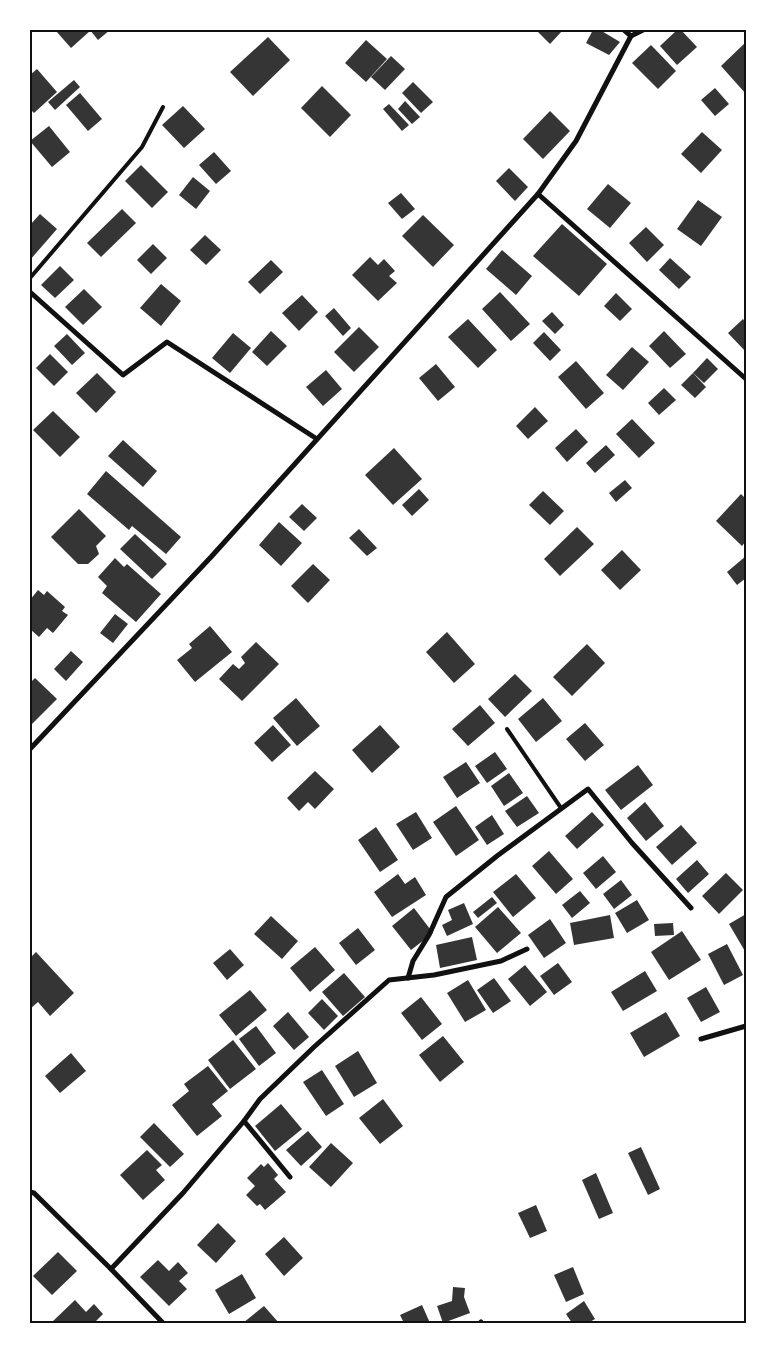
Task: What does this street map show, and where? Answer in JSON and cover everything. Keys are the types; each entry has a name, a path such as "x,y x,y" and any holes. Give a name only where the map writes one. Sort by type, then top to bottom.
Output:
{"street":[{"path":"624,30 631,36"},
{"path":"30,749 212,557 538,194 576,141 631,36 643,30"},
{"path":"538,194 746,379"},
{"path":"30,292 123,375 167,342 316,439"},
{"path":"408,978 413,961 429,935 446,897 497,856 588,789 632,843 691,908"},
{"path":"111,1269 183,1193 244,1121 260,1099 314,1047 390,980 434,975 500,961 527,949"},
{"path":"701,1039 746,1026"},
{"path":"244,1121 290,1177"},
{"path":"30,1192 34,1192 163,1323"}],"lane":[{"path":"30,278 142,147 163,107"},
{"path":"507,729 561,808"}],"building":[{"path":"57,30 89,30 90,31 71,48"},
{"path":"90,30 110,30 98,40"},
{"path":"536,30 563,30 550,44"},
{"path":"593,30 600,30 620,42 609,55 586,43"},
{"path":"677,30 681,30 697,47 677,65 660,46"},
{"path":"268,37 290,60 253,96 230,72"},
{"path":"366,40 387,59 366,82 345,63"},
{"path":"746,42 746,94 721,66"},
{"path":"651,45 676,71 658,89 632,63"},
{"path":"391,56 405,69 385,90 371,77"},
{"path":"37,69 57,92 34,113 30,109 30,75"},
{"path":"74,80 80,87 55,110 48,102"},
{"path":"413,82 433,102 421,113 402,93"},
{"path":"322,86 351,115 330,137 301,108"},
{"path":"715,88 729,104 715,116 701,100"},
{"path":"80,93 102,119 88,131 66,105"},
{"path":"405,101 420,117 412,124 398,109"},
{"path":"389,104 409,125 402,131 383,109"},
{"path":"183,106 205,129 184,148 162,125"},
{"path":"550,111 570,131 543,159 523,139"},
{"path":"49,126 70,152 52,167 30,141"},
{"path":"702,132 722,150 701,173 681,154"},
{"path":"214,152 231,171 216,184 199,165"},
{"path":"141,165 168,192 152,208 125,181"},
{"path":"509,168 528,187 515,201 496,181"},
{"path":"193,177 210,191 196,209 179,195"},
{"path":"608,184 631,203 610,228 587,209"},
{"path":"401,193 415,209 402,219 388,203"},
{"path":"698,200 722,217 701,246 677,229"},
{"path":"122,209 136,223 101,257 87,243"},
{"path":"40,214 57,229 30,260 30,225"},
{"path":"423,215 454,245 433,267 402,236"},
{"path":"562,224 607,264 579,296 533,256"},
{"path":"646,227 664,245 647,262 629,243"},
{"path":"205,235 221,250 206,265 190,250"},
{"path":"153,244 167,258 151,274 137,260"},
{"path":"502,250 532,276 516,295 486,269"},
{"path":"370,257 378,265 384,259 395,271 389,276 397,283 378,301 352,275"},
{"path":"670,258 691,277 679,289 659,270"},
{"path":"271,260 283,272 260,294 248,282"},
{"path":"60,266 74,280 55,298 41,285"},
{"path":"161,284 181,301 161,326 140,308"},
{"path":"84,289 102,307 83,325 65,307"},
{"path":"500,292 530,324 511,341 482,309"},
{"path":"616,293 632,309 620,321 604,306"},
{"path":"302,295 318,312 299,331 282,313"},
{"path":"334,308 351,328 343,336 325,316"},
{"path":"552,312 564,325 555,334 542,321"},
{"path":"468,319 497,350 478,368 448,337"},
{"path":"743,319 746,323 746,352 728,333"},
{"path":"359,327 379,347 354,372 334,352"},
{"path":"271,331 287,346 267,366 252,352"},
{"path":"664,331 686,354 670,368 649,346"},
{"path":"544,332 561,350 550,361 533,343"},
{"path":"233,333 251,348 230,373 212,358"},
{"path":"67,334 85,353 72,365 54,346"},
{"path":"632,347 649,362 623,390 606,375"},
{"path":"50,354 68,372 54,386 36,368"},
{"path":"707,358 718,369 704,383 693,373"},
{"path":"576,361 604,393 586,409 558,377"},
{"path":"436,364 455,387 438,401 419,378"},
{"path":"326,370 342,389 323,406 306,387"},
{"path":"97,373 116,392 96,413 76,393"},
{"path":"693,373 706,387 695,398 681,385"},
{"path":"664,388 676,400 659,415 648,403"},
{"path":"535,407 548,421 528,439 516,426"},
{"path":"53,411 80,437 60,457 33,430"},
{"path":"632,419 655,443 639,458 616,434"},
{"path":"576,429 588,442 567,462 555,448"},
{"path":"123,440 157,471 143,487 108,456"},
{"path":"606,445 615,455 595,473 586,463"},
{"path":"394,448 422,479 393,505 365,475"},
{"path":"106,471 181,537 166,554 132,526 129,530 87,494"},
{"path":"625,480 632,488 616,502 609,493"},
{"path":"419,489 429,500 412,516 402,505"},
{"path":"543,491 564,511 550,525 529,505"},
{"path":"741,494 746,499 746,541 742,546 716,521"},
{"path":"302,504 317,518 304,531 289,517"},
{"path":"79,509 106,536 96,546 99,554 88,564 78,564 51,537"},
{"path":"279,522 302,543 281,566 259,545"},
{"path":"577,527 594,544 560,576 544,559"},
{"path":"359,529 377,548 367,556 349,538"},
{"path":"135,534 167,564 152,579 120,549"},
{"path":"622,550 641,570 620,590 601,570"},
{"path":"746,556 746,578 737,585 727,572"},
{"path":"115,558 124,567 127,564 161,594 136,622 102,593 107,586 98,577"},
{"path":"313,564 330,580 308,603 291,586"},
{"path":"38,590 44,595 47,591 65,607 62,611 68,615 53,633 47,628 39,637 30,629 30,600"},
{"path":"115,614 128,624 113,643 100,633"},
{"path":"210,626 232,652 195,682 177,660 192,648 189,644"},
{"path":"447,632 475,664 454,683 426,652"},
{"path":"256,642 279,664 242,701 219,679 233,664 239,669 245,663 241,657"},
{"path":"587,644 605,663 572,696 553,677"},
{"path":"71,651 83,662 66,681 54,669"},
{"path":"515,674 532,691 505,717 488,699"},
{"path":"35,678 57,699 31,725 30,683"},
{"path":"296,698 320,726 297,746 273,718"},
{"path":"543,698 562,721 536,742 518,719"},
{"path":"480,705 495,723 468,746 452,729"},
{"path":"585,723 604,745 585,761 566,739"},
{"path":"273,725 291,745 272,762 254,743"},
{"path":"380,725 400,747 372,773 352,750"},
{"path":"495,752 507,769 487,783 475,766"},
{"path":"466,762 480,783 457,798 443,777"},
{"path":"638,765 653,785 621,810 605,790"},
{"path":"315,771 334,789 315,809 308,802 299,811 287,798"},
{"path":"509,773 523,793 504,806 491,786"},
{"path":"527,796 539,813 517,827 505,811"},
{"path":"645,802 664,826 646,841 627,818"},
{"path":"456,806 479,840 456,856 433,822"},
{"path":"416,812 432,838 413,850 396,824"},
{"path":"592,812 604,825 577,849 565,836"},
{"path":"492,815 504,834 487,845 475,827"},
{"path":"681,825 697,843 672,865 656,847"},
{"path":"376,827 398,860 380,872 358,840"},
{"path":"549,851 573,879 556,894 532,866"},
{"path":"603,856 616,872 596,889 583,873"},
{"path":"697,860 709,874 688,893 676,879"},
{"path":"726,873 743,890 719,914 702,896"},
{"path":"398,874 405,884 415,877 426,895 392,917 374,892"},
{"path":"516,874 536,898 513,917 493,892"},
{"path":"621,880 632,895 614,909 603,894"},
{"path":"580,891 590,903 572,918 562,905"},
{"path":"492,897 497,903 478,918 473,912"},
{"path":"637,900 649,920 627,933 615,913"},
{"path":"464,903 473,924 447,936 442,925 452,920 448,910"},
{"path":"498,907 521,933 497,953 475,927"},
{"path":"414,908 433,933 411,950 392,926"},
{"path":"746,914 746,953 729,924"},
{"path":"610,915 614,938 574,945 570,923"},
{"path":"271,916 298,941 282,959 254,934"},
{"path":"550,919 566,943 544,958 528,935"},
{"path":"673,923 674,935 655,936 654,924"},
{"path":"358,928 375,950 356,965 339,943"},
{"path":"682,931 701,960 669,980 651,952"},
{"path":"472,937 477,960 440,968 436,945"},
{"path":"727,944 743,975 724,985 708,954"},
{"path":"315,947 335,970 310,992 290,968"},
{"path":"230,949 244,965 227,980 213,963"},
{"path":"36,952 74,993 50,1016 38,1002 30,1009 30,958"},
{"path":"558,963 572,982 554,995 540,976"},
{"path":"525,965 547,992 530,1006 508,979"},
{"path":"645,971 657,991 623,1011 611,992"},
{"path":"344,973 365,997 343,1016 322,992"},
{"path":"494,978 511,1001 493,1013 477,990"},
{"path":"468,980 486,1010 465,1022 447,993"},
{"path":"706,987 720,1012 701,1022 687,998"},
{"path":"250,990 267,1010 236,1036 219,1015"},
{"path":"421,997 442,1024 422,1040 401,1013"},
{"path":"322,999 338,1016 324,1030 308,1013"},
{"path":"288,1012 309,1037 294,1050 273,1026"},
{"path":"666,1012 680,1036 644,1057 630,1033"},
{"path":"256,1026 276,1053 259,1066 239,1039"},
{"path":"443,1036 464,1062 440,1082 419,1055"},
{"path":"233,1040 256,1069 230,1089 208,1060"},
{"path":"358,1051 377,1083 354,1097 335,1066"},
{"path":"71,1053 86,1071 60,1093 45,1076"},
{"path":"208,1066 228,1091 212,1104 222,1116 197,1136 172,1105 189,1091 184,1084"},
{"path":"322,1070 344,1104 326,1116 303,1082"},
{"path":"383,1099 403,1126 380,1144 359,1118"},
{"path":"281,1104 302,1129 275,1151 255,1126"},
{"path":"154,1123 184,1154 170,1167 140,1137"},
{"path":"308,1131 322,1147 301,1166 286,1150"},
{"path":"331,1143 353,1163 331,1187 309,1167"},
{"path":"641,1147 660,1189 648,1195 628,1153"},
{"path":"147,1150 162,1165 156,1170 165,1180 143,1200 120,1175"},
{"path":"268,1163 278,1175 274,1179 286,1192 265,1210 260,1204 257,1206 246,1195 255,1186 247,1178 261,1164 264,1167"},
{"path":"596,1173 613,1213 599,1219 582,1180"},
{"path":"536,1205 547,1231 530,1238 518,1213"},
{"path":"218,1223 236,1241 216,1263 197,1245"},
{"path":"284,1237 303,1258 284,1276 265,1254"},
{"path":"58,1252 77,1271 52,1295 33,1276"},
{"path":"158,1260 169,1271 178,1262 188,1273 179,1281 187,1289 169,1306 140,1277"},
{"path":"573,1267 584,1294 566,1302 554,1275"},
{"path":"242,1274 256,1298 229,1314 215,1290"},
{"path":"453,1287 465,1288 464,1297 470,1313 443,1323 437,1306 452,1301"},
{"path":"75,1300 86,1312 94,1304 103,1314 94,1323 51,1323"},
{"path":"584,1301 595,1319 588,1323 572,1323 566,1314"},
{"path":"422,1305 430,1323 404,1323 400,1315"},
{"path":"264,1306 279,1323 243,1323"}]}
